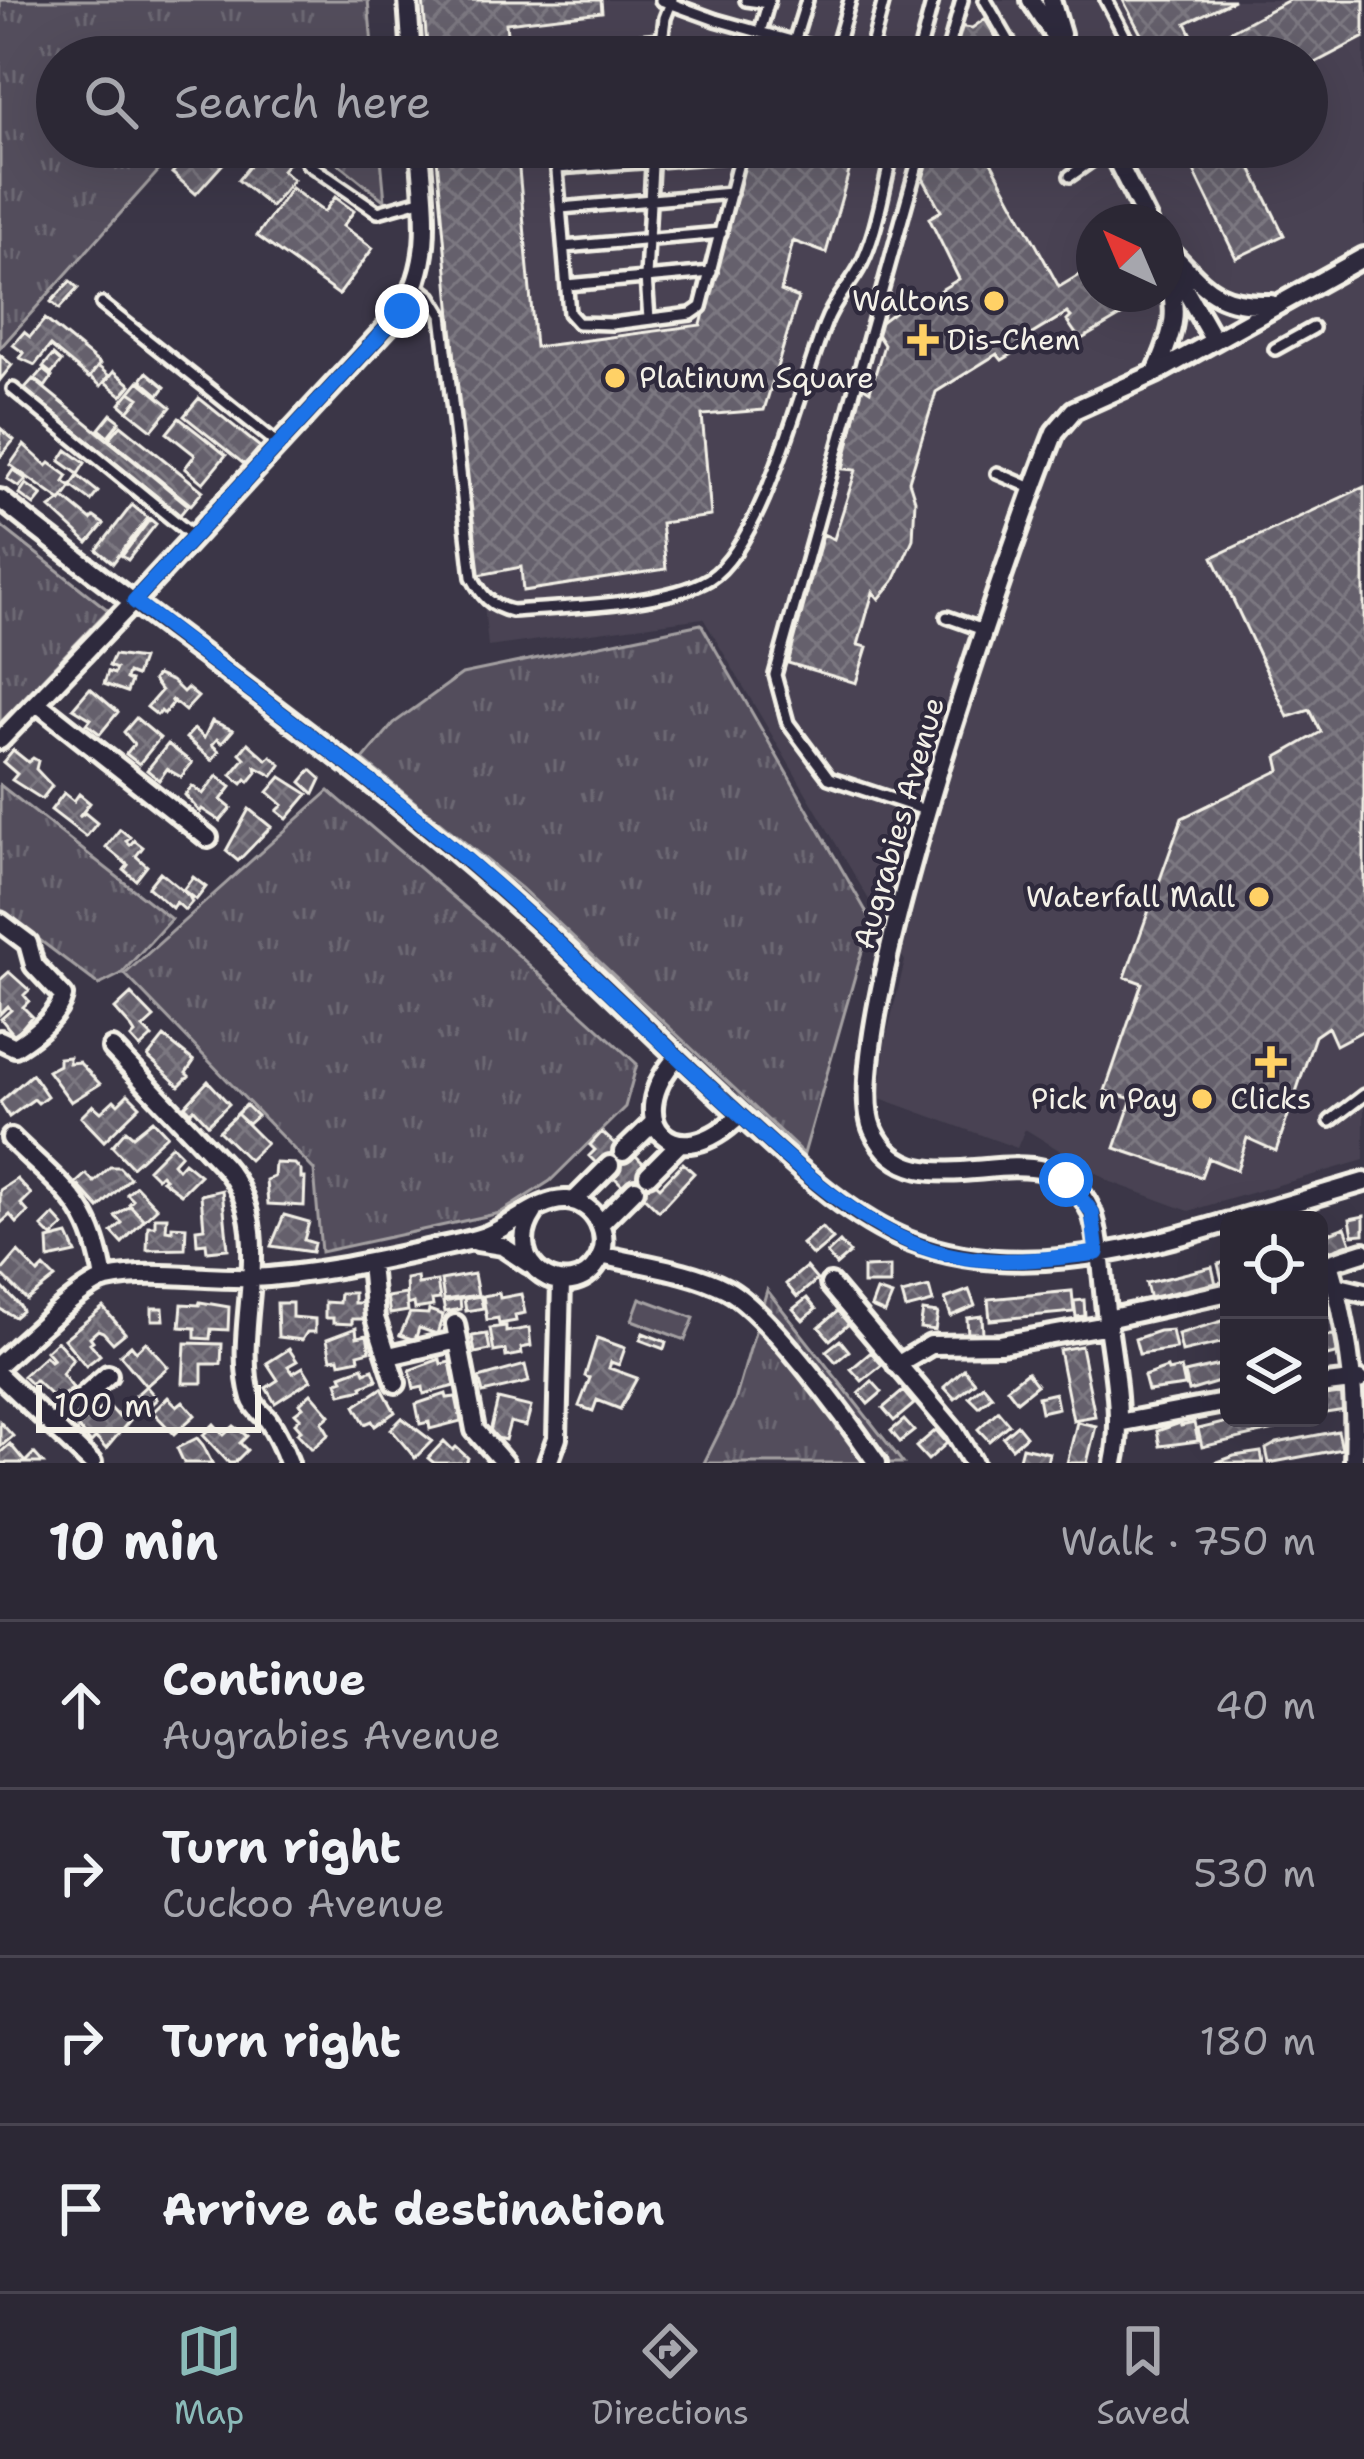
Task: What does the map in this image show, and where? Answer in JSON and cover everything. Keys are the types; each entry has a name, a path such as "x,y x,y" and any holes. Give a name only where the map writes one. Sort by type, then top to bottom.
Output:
{"street":[{"path":"408,0 411,36"},
{"path":"1030,0 1054,36"},
{"path":"1051,0 1061,36"},
{"path":"0,740 393,322 418,287 424,266 422,168"},
{"path":"1121,168 1139,204"},
{"path":"1184,266 1213,295 1238,305 1278,304 1364,257"},
{"path":"1184,291 1213,339"},
{"name":"Augrabies Avenue","path":"1114,1463 1118,1423 1092,1212 1076,1188 1057,1175 1025,1166 922,1172 896,1160 871,1126 866,1070 885,972 928,811 1034,489 1063,420 1278,304"},
{"path":"1156,373 1175,326 1175,312"},
{"path":"0,499 332,751 478,871 827,1190 903,1239 938,1251 1000,1262 1097,1253 1220,1224"},
{"path":"37,703 208,838"},
{"path":"0,922 28,944 34,965 63,996 60,1008 26,1040 15,1047 0,1040"},
{"path":"112,1048 232,1175 245,1206 253,1278 248,1352 251,1398 289,1463"},
{"path":"574,1201 654,1122 655,1089 677,1057"},
{"path":"600,1223 678,1145 710,1138 740,1114"},
{"path":"654,1122 678,1145"},
{"path":"11,1138 86,1214 98,1243 104,1280"},
{"path":"1266,1211 1364,1182"},
{"path":"0,1363 104,1280 253,1278 370,1263 488,1235 546,1204 574,1201 600,1223 602,1255 586,1274 561,1282 487,1241 458,1243"},
{"path":"532,1266 523,1242 534,1212"},
{"path":"1328,1263 1364,1252"},
{"path":"602,1255 682,1274 738,1296 878,1463"},
{"path":"370,1263 375,1318 396,1383"},
{"path":"1328,1272 1358,1380 1354,1463"},
{"path":"548,1463 557,1438 561,1282"},
{"path":"830,1284 954,1431 974,1463"},
{"path":"1335,1286 1364,1293"},
{"path":"897,1365 931,1346 1001,1344 1220,1294"},
{"path":"389,1356 457,1332 475,1430 504,1463"},
{"path":"52,1424 108,1375"},
{"path":"0,1376 92,1463"},
{"path":"1328,1384 1358,1380"},
{"path":"1118,1423 1220,1404"}],"lane":[{"path":"746,0 768,2 765,36"},
{"path":"796,36 807,0"},
{"path":"840,36 850,0"},
{"path":"875,36 884,0"},
{"path":"924,36 933,0"},
{"path":"952,36 962,0"},
{"path":"985,0 1006,36"},
{"path":"1106,0 1125,36"},
{"path":"662,36 666,1 775,36"},
{"path":"314,168 378,212 424,199"},
{"path":"557,168 569,314 578,323 649,319 698,310 737,168"},
{"path":"649,319 651,168"},
{"path":"418,287 442,315 472,577 485,599 512,611 655,596 694,587 716,575 730,556 773,477 824,324 861,263 888,168"},
{"path":"916,168 776,675 788,723 829,778 928,811"},
{"path":"1070,176 1081,168"},
{"path":"561,208 731,193"},
{"path":"564,247 721,233"},
{"path":"567,285 710,272"},
{"path":"102,304 278,444"},
{"path":"1275,349 1313,328"},
{"path":"13,389 193,536"},
{"path":"997,473 1034,489"},
{"path":"947,617 986,632"},
{"path":"1330,1121 1364,1095"}],"shaded area":[{"path":"429,0 1364,0 1364,1160 1189,1211 1111,1182 1025,1129 1017,1148 880,1098 885,1042 905,961 703,618 488,647 444,168 1328,168 1328,36 432,36"}],"green space":[{"path":"0,0 368,0 371,36 36,36 36,168 161,168 0,348"},
{"path":"344,168 382,168 385,201"},
{"path":"0,525 108,610 0,723"},
{"path":"701,624 871,920 804,1154 521,888 363,760 394,723 462,674"},
{"path":"0,785 171,919 121,974 99,985 0,910"},
{"path":"329,791 479,919 637,1064 625,1107 550,1181 500,1213 321,1252 314,1170 125,974"},
{"path":"767,1290 903,1463 704,1463 735,1401"},
{"path":"640,1298 694,1318 685,1340 632,1320"}],"building":[{"path":"423,0 601,0 602,12 506,23 507,36 426,36"},
{"path":"1123,0 1234,0 1186,23 1192,36 1142,36"},
{"path":"1289,0 1364,0 1364,37 1328,56 1328,36 1221,36"},
{"path":"985,19 995,36 953,36 956,26 972,28"},
{"path":"176,168 219,168 196,194 172,173"},
{"path":"248,168 284,168 293,180 271,207 238,180"},
{"name":"Platinum Square","path":"438,168 519,168 535,347 701,325 741,168 850,168 826,253 793,241 781,291 798,298 764,410 702,415 711,516 661,523 666,569 523,591 521,567 474,576"},
{"path":"926,168 994,168 1059,287 1076,277 1076,312 1128,312 1080,340 1067,313 1019,342 1023,348 1002,360 997,354 936,392 909,481 915,500 913,539 894,581 879,599 873,592 858,645 867,647 856,683 788,663 823,534 834,539 856,470 843,469 862,386 870,391 884,345 873,328 921,292 926,299 959,279 929,218 941,211 923,178"},
{"path":"1251,168 1284,235 1236,258 1193,169"},
{"path":"291,188 324,212 335,197 354,211 343,226 373,248 339,295 257,236"},
{"path":"70,281 78,288 59,309 51,302"},
{"path":"45,319 100,364 89,378 50,346 35,365 20,358 24,353 13,345 24,332 30,337"},
{"path":"0,355 12,365 0,380"},
{"path":"53,355 61,362 52,374 43,367"},
{"path":"98,366 109,376 101,386 90,377"},
{"path":"43,370 52,377 45,387 35,379"},
{"path":"114,371 131,385 122,396 105,382"},
{"path":"147,372 165,387 159,395 141,380"},
{"path":"33,379 188,505 180,515 24,389"},
{"path":"139,381 171,407 152,430 128,411 139,398 130,392"},
{"path":"130,392 139,398 128,411 120,404"},
{"path":"199,398 260,447 245,465 184,416"},
{"path":"111,414 120,421 108,436 99,429"},
{"path":"179,418 226,455 203,483 185,468 195,455 167,433"},
{"path":"121,425 203,491 191,505 109,439"},
{"path":"0,428 14,440 1,456 0,455"},
{"path":"24,445 47,466 50,463 68,476 64,482 71,487 61,501 10,465"},
{"path":"67,450 85,463 78,474 60,461"},
{"path":"13,470 26,479 19,487 7,479"},
{"path":"78,476 98,492 91,501 71,486"},
{"path":"26,484 42,495 34,505 19,494"},
{"name":"Waterfall Mall","path":"1364,487 1364,1030 1336,1045 1328,1027 1315,1036 1276,1151 1247,1138 1237,1170 1208,1158 1201,1177 1115,1148 1132,1099 1105,1091 1142,983 1125,977 1182,818 1280,770 1277,757 1321,732 1310,710 1288,717 1213,557"},
{"path":"64,498 91,520 94,517 104,524 88,543 50,508"},
{"path":"132,505 148,518 113,563 97,550"},
{"path":"150,519 156,524 128,560 122,556"},
{"path":"114,655 142,659 136,676 128,673 127,692 104,684 108,672 114,674 116,669 109,666"},
{"path":"157,675 198,697 185,711 171,699 164,714 157,715 147,707 161,691 153,680"},
{"path":"90,688 118,712 100,734 87,724 91,719 73,708"},
{"path":"136,718 160,738 139,764 126,754 134,744 124,732"},
{"path":"212,721 233,730 222,743 217,739 212,745 219,751 212,760 186,738 194,729 204,738"},
{"path":"248,743 267,760 271,756 281,765 273,776 256,767 249,782 246,779 242,784 231,775 245,758 240,753"},
{"path":"168,744 192,763 181,777 167,769 159,780 147,770"},
{"path":"13,750 28,762 38,761 36,769 52,786 42,799 12,780 17,774 3,762"},
{"path":"311,770 321,779 314,794 301,782"},
{"path":"217,776 231,787 221,800 231,808 220,821 200,812 185,795 192,786 203,794"},
{"path":"281,777 308,794 287,819 277,811 283,805 268,792"},
{"path":"64,793 74,801 79,794 90,803 79,817 85,813 97,823 86,837 51,810"},
{"path":"249,809 271,827 238,861 226,851"},
{"path":"120,829 130,837 126,841 130,845 134,840 143,847 136,856 147,866 136,880 124,870 128,865 106,847"},
{"path":"160,872 189,896 192,902 185,910 176,902 172,908 148,887"},
{"path":"193,877 206,887 196,900 183,890"},
{"path":"9,972 29,990 24,995 29,1001 23,1007 32,1016 15,1036 1,1019 11,1010 8,1006 0,1014 0,980"},
{"path":"131,994 154,1018 143,1028 152,1037 140,1048 115,1009"},
{"path":"164,1037 194,1061 179,1086 148,1057"},
{"path":"69,1057 69,1063 79,1062 100,1084 71,1102 48,1071 59,1065 59,1058"},
{"path":"32,1074 47,1096 38,1103 34,1099 9,1117 0,1102"},
{"path":"208,1081 229,1104 208,1124 185,1106"},
{"path":"128,1094 140,1106 104,1141 81,1117 93,1105 101,1112"},
{"path":"246,1105 257,1116 248,1124 237,1114"},
{"path":"237,1114 266,1143 249,1160 219,1131"},
{"path":"153,1120 167,1135 132,1167 112,1146 126,1130 133,1136"},
{"path":"602,1132 631,1159 635,1155 645,1165 641,1169 660,1187 683,1163 694,1173 659,1211 629,1182 624,1187 604,1159 598,1165 589,1156 595,1150 590,1145"},
{"path":"172,1145 181,1154 173,1163 178,1169 184,1162 200,1175 181,1194 161,1174 157,1178 148,1169"},
{"path":"275,1163 295,1164 301,1171 304,1206 268,1204 266,1180 274,1177"},
{"path":"110,1167 119,1167 130,1178 99,1208 76,1183 86,1174 94,1182"},
{"path":"17,1179 31,1194 21,1204 28,1212 17,1223 10,1215 0,1224 0,1190"},
{"path":"136,1186 157,1208 144,1220 129,1204 133,1200 127,1194"},
{"path":"222,1190 228,1249 207,1251 206,1243 197,1244 196,1229 204,1228 201,1195"},
{"path":"130,1206 144,1220 122,1243 112,1232 122,1223 115,1216"},
{"path":"54,1215 64,1226 52,1237 42,1227"},
{"path":"284,1215 309,1222 304,1240 314,1243 312,1252 271,1246"},
{"path":"1364,1216 1364,1234 1353,1235 1350,1219"},
{"path":"155,1217 167,1217 166,1230 186,1227 185,1249 147,1250 148,1226 155,1226"},
{"path":"822,1227 833,1239 813,1256 802,1244"},
{"path":"1345,1227 1351,1243 1328,1252 1328,1234"},
{"path":"68,1235 76,1253 49,1259 48,1240"},
{"path":"840,1242 850,1253 836,1265 827,1254"},
{"path":"18,1252 38,1273 44,1267 55,1278 27,1300 0,1273"},
{"path":"806,1267 817,1280 797,1297 786,1284"},
{"path":"890,1267 890,1284 863,1284 863,1268"},
{"path":"1212,1267 1216,1284 1150,1300 1146,1283"},
{"path":"474,1274 478,1295 444,1300 441,1280"},
{"path":"417,1277 418,1284 437,1281 440,1299 432,1300 433,1306 415,1309 414,1303 407,1305 406,1279"},
{"path":"0,1285 20,1306 22,1311 15,1317 0,1309"},
{"path":"929,1287 933,1302 906,1309 902,1294"},
{"path":"969,1290 975,1306 951,1316 945,1299"},
{"path":"877,1291 892,1296 885,1313 871,1307"},
{"path":"1072,1291 1074,1312 990,1320 988,1299"},
{"path":"340,1293 354,1293 354,1303 364,1303 364,1319 352,1319 352,1324 325,1318 325,1302 339,1303"},
{"path":"499,1293 500,1298 521,1294 525,1313 515,1315 516,1321 487,1320 483,1296"},
{"path":"406,1294 408,1311 390,1314 387,1297"},
{"path":"480,1296 483,1308 466,1311 464,1299"},
{"path":"807,1298 816,1309 803,1320 793,1309"},
{"path":"460,1299 461,1309 445,1312 443,1302"},
{"path":"1084,1300 1085,1316 1076,1317 1074,1301"},
{"path":"277,1303 292,1303 292,1317 315,1319 315,1332 307,1332 302,1340 278,1337"},
{"path":"182,1304 229,1307 228,1330 211,1329 210,1339 195,1338 195,1328 180,1327"},
{"path":"103,1307 125,1333 113,1343 98,1330 90,1343 100,1355 86,1366 64,1339"},
{"path":"152,1308 163,1308 164,1320 152,1320"},
{"path":"429,1310 443,1315 437,1334 419,1328 415,1340 400,1335 410,1313 428,1314"},
{"path":"839,1310 850,1323 830,1340 819,1327"},
{"path":"923,1311 938,1313 935,1330 920,1328"},
{"path":"982,1316 983,1334 968,1336 967,1318"},
{"path":"1220,1322 1220,1343 1182,1352 1178,1334"},
{"path":"506,1326 506,1332 529,1328 531,1346 521,1348 522,1354 506,1357 505,1350 494,1352 490,1328"},
{"path":"356,1328 357,1337 367,1335 370,1351 340,1363 339,1358 331,1359 327,1339"},
{"path":"1172,1330 1176,1349 1139,1354 1135,1339"},
{"path":"643,1333 666,1342 664,1349 640,1340"},
{"path":"487,1334 490,1350 475,1353 472,1336"},
{"path":"1328,1335 1334,1335 1339,1353 1328,1356"},
{"path":"597,1338 625,1348 619,1365 611,1362 609,1368 637,1378 620,1409 597,1400 593,1411 579,1406"},
{"path":"840,1340 849,1351 836,1362 826,1351"},
{"path":"57,1341 73,1359 62,1374 73,1388 56,1400 35,1380 31,1384 23,1376 45,1356 53,1359 46,1351"},
{"path":"146,1342 168,1367 146,1386 120,1355 131,1345 136,1351"},
{"path":"185,1343 222,1344 221,1364 202,1364 202,1383 183,1383"},
{"path":"1081,1346 1095,1416 1073,1420 1059,1350"},
{"path":"289,1349 297,1361 288,1366 293,1373 303,1367 311,1380 275,1403 266,1388 278,1380 267,1363"},
{"path":"871,1352 882,1365 862,1381 851,1369"},
{"path":"440,1359 441,1364 450,1362 455,1386 424,1394 423,1387 414,1389 410,1370"},
{"path":"525,1365 529,1382 483,1393 479,1378"},
{"path":"1220,1365 1220,1382 1189,1391 1185,1373"},
{"path":"363,1367 365,1372 373,1369 377,1380 341,1394 337,1382 343,1380 341,1375"},
{"path":"1181,1368 1185,1386 1148,1391 1144,1376"},
{"path":"964,1369 975,1382 955,1399 944,1387"},
{"path":"1027,1372 1037,1385 1017,1401 1007,1388"},
{"path":"872,1381 882,1392 868,1404 859,1393"},
{"path":"983,1385 992,1396 979,1407 969,1397"},
{"path":"146,1386 157,1399 146,1409 135,1396"},
{"path":"382,1388 395,1412 375,1426 372,1421 365,1424 355,1406"},
{"path":"903,1391 914,1404 894,1421 883,1408"},
{"path":"1347,1391 1352,1409 1328,1413 1328,1393"},
{"path":"311,1393 330,1415 322,1422 329,1434 312,1449 297,1433 301,1430 295,1423 300,1418 295,1413 303,1407 300,1403"},
{"path":"1055,1393 1058,1408 1041,1412 1038,1397"},
{"path":"446,1394 456,1397 461,1421 430,1429 429,1422 420,1424 416,1404"},
{"path":"168,1397 177,1406 183,1401 195,1415 174,1434 153,1412"},
{"path":"498,1399 531,1407 526,1426 510,1422 505,1440 489,1436"},
{"path":"107,1404 119,1417 123,1413 130,1420 106,1449 96,1438 91,1443 77,1427"},
{"path":"998,1411 1009,1424 989,1441 978,1429"},
{"path":"402,1418 432,1441 415,1458 391,1429"},
{"path":"904,1420 914,1431 900,1442 891,1431"},
{"path":"0,1422 13,1436 0,1447"},
{"path":"1077,1422 1096,1426 1087,1463 1067,1463"},
{"path":"1194,1423 1198,1441 1160,1446 1157,1431"},
{"path":"214,1424 224,1435 234,1426 247,1436 240,1443 247,1450 234,1463 203,1435"},
{"path":"1220,1424 1275,1430 1202,1447 1198,1429"},
{"path":"1017,1425 1026,1436 1012,1448 1003,1437"},
{"path":"936,1430 947,1443 928,1460 916,1447"},
{"path":"1338,1431 1342,1449 1269,1463 1266,1449 1277,1443"},
{"path":"197,1438 212,1463 184,1463 177,1448"},
{"path":"444,1441 468,1458 466,1463 434,1463 428,1458"},
{"path":"10,1444 25,1462 34,1453 43,1463 0,1463 0,1453"},
{"path":"1022,1447 1049,1453 1047,1463 1018,1463"},
{"path":"1261,1452 1263,1463 1215,1463 1234,1456"}],"place":[{"name":"Waltons","path":"994,301"},
{"name":"Dis-Chem","path":"923,340"},
{"name":"Platinum Square","path":"615,378"},
{"name":"Waterfall Mall","path":"1259,897"},
{"name":"Clicks","path":"1271,1062"},
{"name":"Pick n Pay","path":"1202,1099"}],"route":[{"path":"402,311 134,601 332,751 511,899 790,1160 860,1213 903,1239 967,1258 1033,1262 1097,1253 1092,1212 1066,1180"}]}
